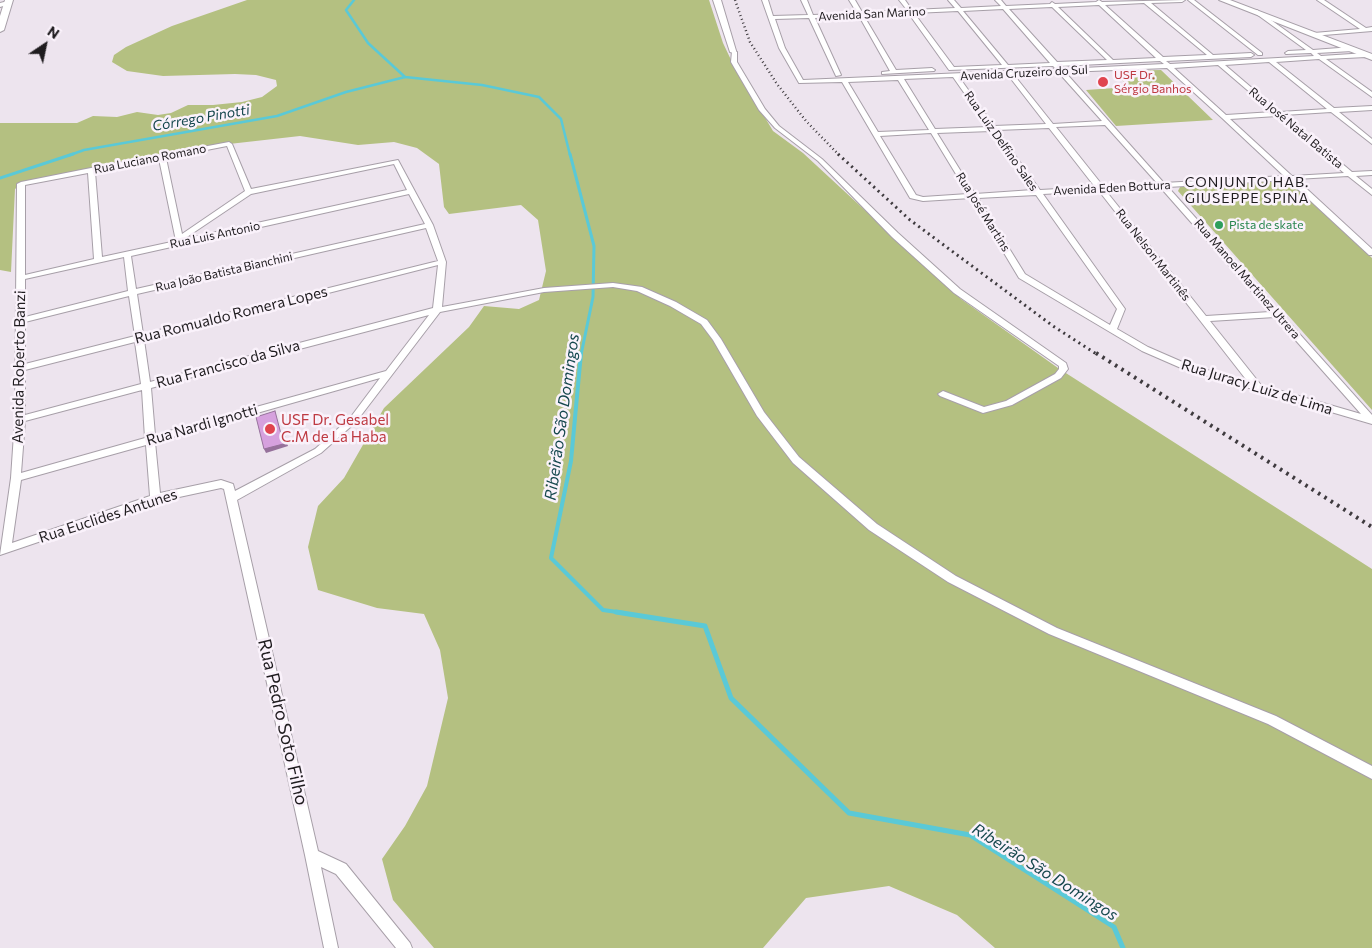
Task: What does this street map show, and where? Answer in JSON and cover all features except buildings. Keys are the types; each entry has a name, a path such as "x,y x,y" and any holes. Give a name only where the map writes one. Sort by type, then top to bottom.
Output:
{"street":[{"path":"717,0 734,52 734,62 762,110 777,127 820,160 895,235 957,291 1063,365 1064,368 1058,376 1008,404 983,410 943,394"},
{"path":"765,0 782,48 800,80"},
{"path":"804,0 838,75"},
{"path":"852,0 894,72"},
{"name":"Rua Luiz Delfino Sales","path":"902,0 1121,309 1112,330"},
{"name":"Rua Nelson Martinês","path":"951,0 1260,389"},
{"name":"Rua Manoel Martinez Utrera","path":"998,0 1371,420"},
{"path":"1048,0 1111,61"},
{"name":"Avenida San Marino","path":"771,18 1054,6 1098,2 1182,0"},
{"path":"1191,0 1260,54"},
{"path":"1224,0 1371,55"},
{"path":"1234,0 1371,55"},
{"path":"1320,0 1364,29"},
{"path":"1145,1 1211,56"},
{"path":"1098,2 1372,253"},
{"path":"0,30 6,3"},
{"path":"1257,12 1372,95"},
{"path":"1318,34 1372,29"},
{"name":"Avenida Cruzeiro do Sul","path":"1008,70 1056,64 1352,49"},
{"name":"Avenida Cruzeiro do Sul","path":"800,80 838,75 894,72 1062,71 1371,55"},
{"path":"1270,60 1372,142"},
{"name":"Rua José Natal Batista","path":"1219,63 1372,193"},
{"name":"Avenida Cruzeiro do Sul","path":"800,80 901,79 954,72"},
{"name":"Rua José Martins","path":"901,79 1022,276 1092,319"},
{"path":"844,81 876,134 1108,122"},
{"path":"1224,117 1372,108"},
{"name":"Avenida Eden Bottura","path":"876,134 913,196 923,199 1372,173"},
{"name":"Rua Luciano Romano","path":"21,184 229,144 249,192"},
{"path":"162,156 179,241 249,192 396,161 429,225 442,262 437,310 353,420 318,451 232,497"},
{"path":"91,170 98,259"},
{"name":"Avenida Roberto Banzi","path":"3,550 16,478 20,419 21,184"},
{"name":"Rua Luis Antonio","path":"20,278 98,259 411,191"},
{"name":"Rua João Batista Bianchini","path":"20,321 132,292 429,225"},
{"path":"127,253 141,338 155,498"},
{"name":"Rua Romualdo Romera Lopes","path":"20,368 442,262"},
{"name":"Rua Francisco da Silva","path":"20,419 437,310 508,295 587,286 639,288 673,304 704,322 718,339 760,414 796,460 873,527 952,579 1053,631 1272,720 1372,773"},
{"path":"1204,319 1278,314"},
{"name":"Rua Juracy Luiz de Lima","path":"1092,319 1145,349 1184,366 1371,420"},
{"name":"Rua Nardi Ignotti","path":"16,478 388,373"},
{"name":"Rua Euclides Antunes","path":"3,550 155,498 221,484 230,487 232,497"},
{"name":"Rua Pedro Soto Filho","path":"232,497 331,948"},
{"path":"312,855 341,869 405,948"}],"green space":[{"path":"247,0 709,0 723,43 732,62 773,131 803,153 961,299 1058,368 1372,569 1372,948 995,948 957,915 889,886 806,898 763,948 434,948 393,900 382,859 405,826 427,786 448,698 440,650 424,614 377,608 318,590 308,547 318,506 344,478 384,408 469,327 484,306 519,309 539,300 546,271 538,220 521,205 449,214 444,207 439,164 417,148 394,142 358,145 300,136 229,144 21,184 15,189 11,272 0,270 0,123 77,123 93,116 117,117 137,112 158,115 171,113 188,105 242,102 262,97 277,86 276,80 256,75 235,74 163,76 127,71 112,62 114,55 126,47 172,26"},
{"path":"1161,70 1213,120 1116,126 1086,90 1129,87 1113,71"},
{"path":"1279,181 1294,185 1372,258 1372,410 1178,191 1180,187"}],"waterway":[{"name":"Ribeirão São Domingos","path":"354,0 346,10 368,43 405,77"},
{"name":"Córrego Pinotti","path":"70,155 84,150 277,116 346,92 405,77"},
{"name":"Ribeirão São Domingos","path":"405,77 482,85 539,97 561,119 570,155"},
{"name":"Ribeirão São Domingos","path":"570,154 594,246 593,297 581,355"},
{"name":"Córrego Pinotti","path":"0,178 70,155"},
{"name":"Ribeirão São Domingos","path":"581,353 571,461 551,558 603,610 624,613"},
{"name":"Ribeirão São Domingos","path":"616,612 705,626 731,698 849,813 970,835 1114,927 1123,948"}],"railway":[{"path":"735,0 750,42 777,84 806,121 838,154"},
{"path":"838,154 910,220 1053,326 1098,355"},
{"path":"1096,353 1372,527"}],"place":[{"name":"USF Dr. Sérgio Banhos","path":"1103,82"},
{"name":"Pista de skate","path":"1219,225"},
{"name":"USF Dr. Gesabel C.M de La Haba","path":"270,429"}],"district":[{"name":"CONJUNTO HAB. GIUSEPPE SPINA","path":"1247,190"}]}
